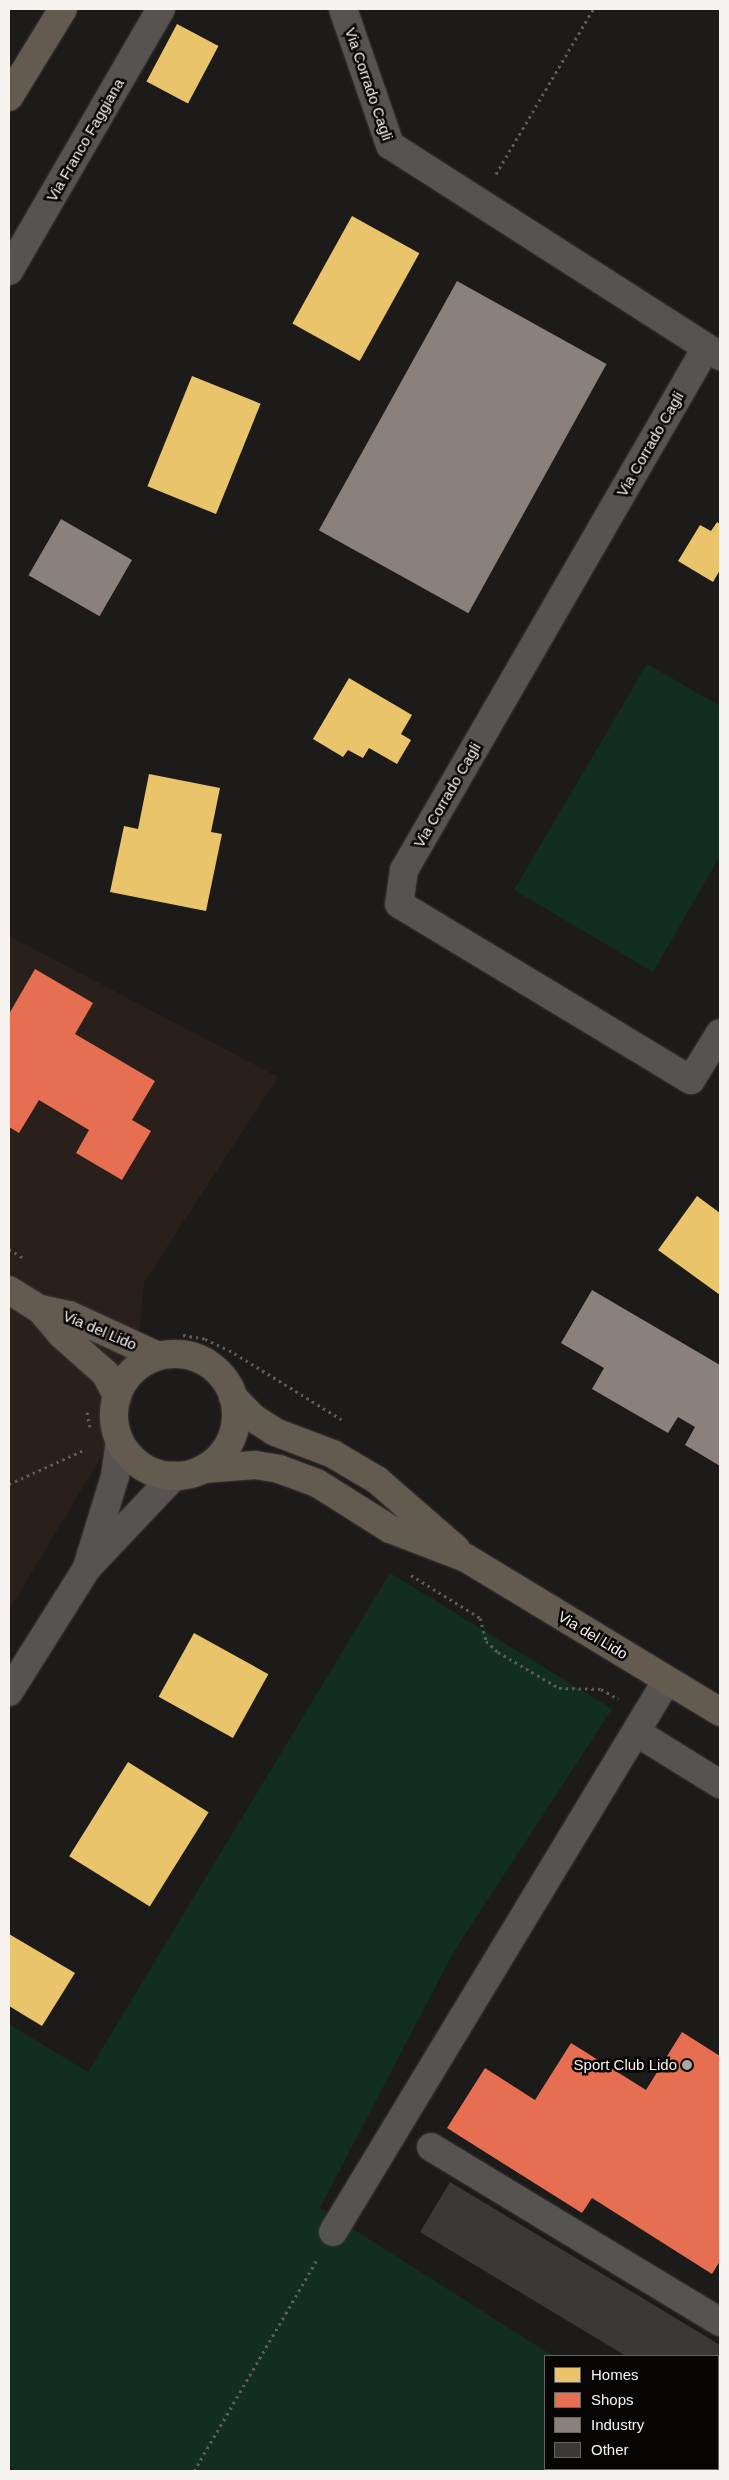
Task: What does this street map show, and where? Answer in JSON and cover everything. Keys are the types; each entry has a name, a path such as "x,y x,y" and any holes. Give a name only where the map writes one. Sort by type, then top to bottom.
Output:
{"main road":[{"path":"9,97 63,9"},
{"name":"Via del Lido","path":"9,1290 40,1309 61,1334 105,1373 117,1396"},
{"name":"Via del Lido","path":"40,1309 69,1315 158,1356"},
{"path":"189,1355 204,1361 217,1371 233,1397 236,1418 231,1438 220,1456 203,1469 174,1476 142,1467 107,1444 115,1427 117,1396 131,1374 158,1356 189,1355"},
{"name":"Via del Lido","path":"233,1397 275,1432 333,1454 377,1480 466,1558 720,1712"},
{"name":"Via del Lido","path":"203,1469 255,1465 300,1476 317,1483 390,1529 466,1558"}],"street":[{"name":"Via Franco Faggiana","path":"9,271 161,9"},
{"name":"Via Corrado Cagli","path":"343,9 390,145 713,352 404,870 400,904 691,1080 720,1033"},
{"path":"87,1568 115,1476 107,1444"},
{"path":"9,1692 87,1568 174,1476"},
{"path":"333,2232 667,1680"},
{"path":"636,1732 720,1784"},
{"path":"431,2147 720,2322"}],"path":[{"path":"480,202 592,9"},
{"path":"86,1409 92,1437"},
{"path":"9,1484 107,1444"},
{"path":"402,1569 480,1618 486,1641 506,1656 559,1688 601,1689 616,1698"},
{"path":"194,2471 333,2232"}],"shaded area":[{"path":"9,936 278,1077 144,1282 133,1403 9,1610"}],"green space":[{"path":"647,664 720,706 720,856 653,972 514,890"},
{"path":"390,1573 612,1709 453,1953 320,2208 551,2355 544,2355 544,2470 719,2470 719,2466 720,2471 15,2471 9,2465 9,2024 88,2072"}],"building: Homes":[{"path":"177,24 218,46 188,103 146,81"},
{"path":"352,216 419,253 360,361 292,324"},
{"path":"192,376 261,404 216,514 147,486"},
{"path":"717,522 720,524 720,570 713,582 678,561 700,525 711,531"},
{"path":"349,678 412,715 401,734 411,740 397,764 369,748 363,758 348,750 343,757 313,739"},
{"path":"149,774 220,788 211,832 222,834 206,911 110,892 124,826 138,829"},
{"path":"697,1196 720,1213 720,1295 658,1250"},
{"path":"194,1633 268,1674 233,1738 159,1697"},
{"path":"128,1762 209,1812 150,1906 69,1856"},
{"path":"9,1934 75,1973 42,2026 9,2006"}],"building: Shops":[{"path":"35,969 93,1003 75,1034 155,1081 132,1120 151,1131 122,1180 76,1153 89,1130 39,1100 19,1133 9,1127 9,1014"},
{"path":"682,2032 720,2056 720,2261 712,2274 592,2198 582,2213 447,2128 485,2068 535,2100 571,2043 646,2090"}],"building: Industry":[{"path":"457,281 607,364 468,613 319,530"},
{"path":"61,519 132,560 100,616 29,575"},
{"path":"592,1290 720,1365 720,1466 685,1445 695,1427 678,1417 668,1433 592,1389 604,1368 561,1343"}],"building: Other":[{"path":"450,2182 720,2345 720,2413 719,2355 624,2355 420,2232"}],"place":[{"name":"Sport Club Lido","path":"687,2065"}]}
